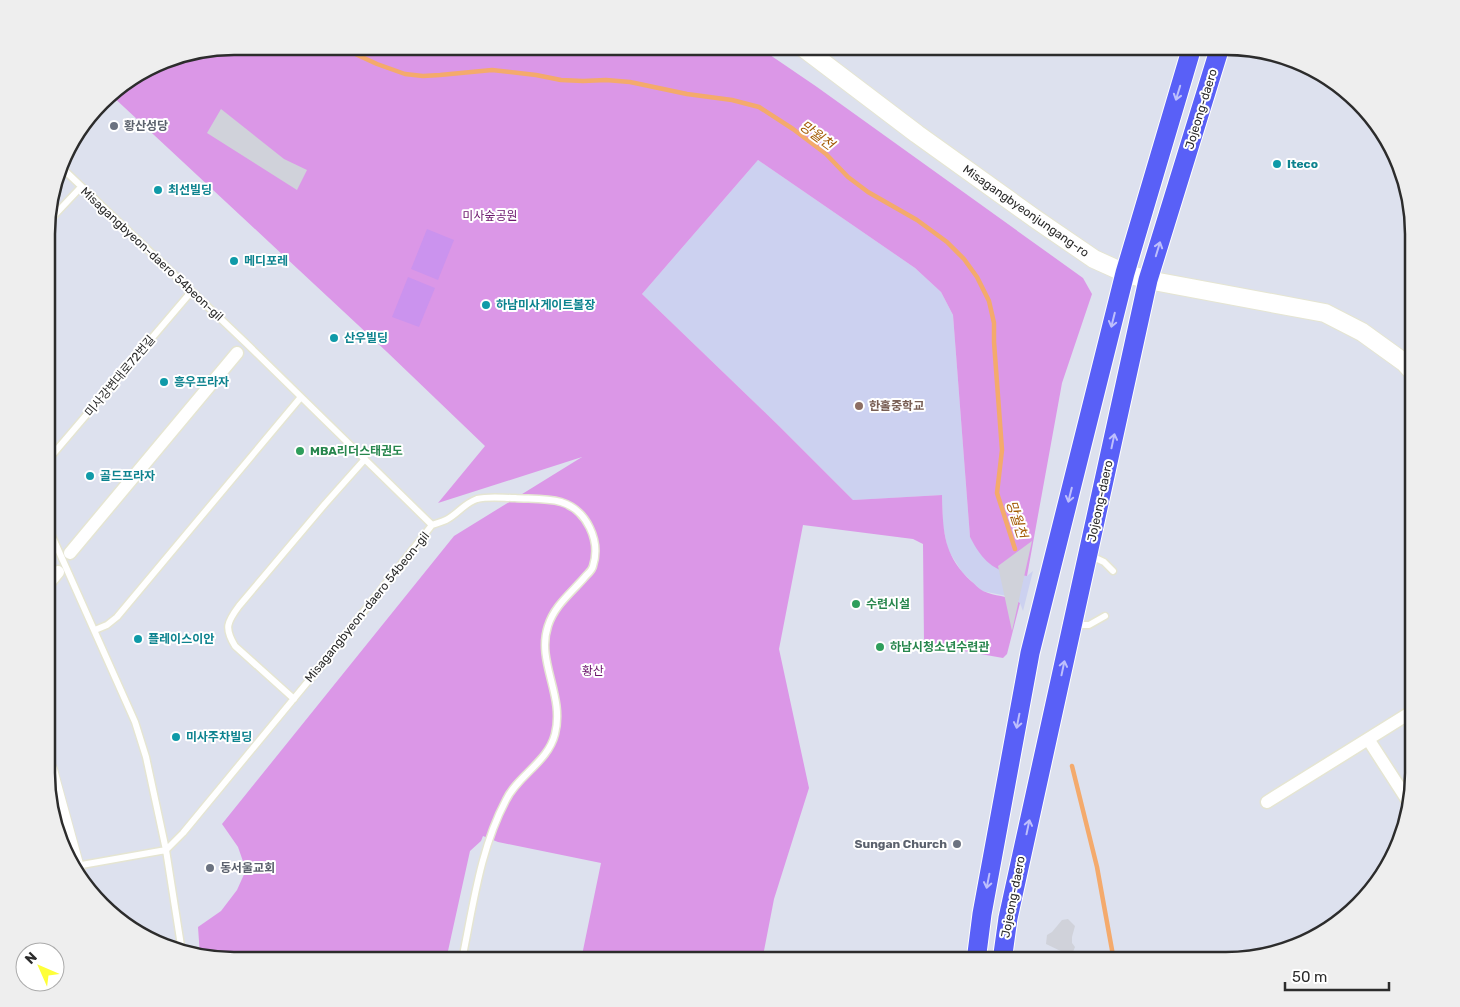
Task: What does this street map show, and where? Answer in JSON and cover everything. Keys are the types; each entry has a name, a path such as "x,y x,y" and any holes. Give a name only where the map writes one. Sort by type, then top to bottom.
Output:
{"main road":[{"path":"977,952 982,914 1030,653 1125,273 1190,55"},
{"name":"Jojeong-daero","path":"1003,952 1008,918 1148,280 1218,55"}],"street":[{"name":"Misagangbyeonjungang-ro","path":"813,55 917,134 1037,220 1094,258 1125,273 1148,280 1325,313 1362,332 1405,364"},
{"path":"70,553 237,353"},
{"path":"55,576 58,572"},
{"path":"1267,802 1405,716"},
{"path":"1368,740 1403,794"},
{"path":"58,806 62,823"}],"lane":[{"name":"Misagangbyeon-daero 54beon-gil","path":"67,173 432,525 294,699 183,833 166,850"},
{"path":"57,213 81,187"},
{"name":"미사강변대로72번길","path":"55,452 192,292"},
{"path":"95,630 107,625 117,617 301,397"},
{"path":"294,699 235,646 229,636 228,626 231,616 239,606 312,519 365,460"},
{"path":"432,525 448,519 465,504 479,498 510,498 560,502 581,514 590,526 594,537 596,553 593,568 556,609 548,626 546,658 556,693 558,715 555,734 551,746 543,757 507,797 489,838 464,952"},
{"path":"55,543 135,722 146,757 166,850 181,943"},
{"path":"1088,554 1104,562 1113,571"},
{"path":"1072,625 1089,625 1105,616"},
{"path":"82,867 166,850"}],"shaded area":[{"path":"221,109 284,159 307,170 297,190 207,133"},
{"name":"한홀중학교","path":"758,160 915,268 941,292 953,315 970,537 1017,575 1027,576 1033,571 1023,611 1020,603 1012,597 982,591 962,572 948,550 943,526 942,495 853,500 642,294"},
{"path":"427,229 454,240 438,280 411,269"},
{"path":"408,277 435,288 419,327 392,317"},
{"path":"1032,541 1012,631 998,566"},
{"path":"1068,919 1075,926 1072,937 1072,943 1075,947 1073,952 1063,952 1046,944 1047,935 1062,920"}],"green space":[{"path":"223,55 770,55 1083,278 1092,294 1062,383 1027,576 1016,575 992,565 980,554 970,537 953,315 941,292 915,268 758,160 642,294 853,500 942,495 946,542 955,562 971,581 983,591 1020,603 1007,654 1003,658 924,644 923,544 913,539 803,525 779,649 809,788 774,899 764,952 583,952 601,863 498,842 483,836 481,841 470,851 448,952 223,952 200,949 198,927 221,911 237,890 246,870 238,847 222,824 454,536 582,457 438,503 485,446 116,100 135,85 166,69 199,58"}],"waterway":[{"name":"망월천","path":"358,55 405,74 423,76 492,70 561,80 630,82 687,94 732,100 759,107 793,129 826,154 848,177 868,192 917,220 947,242 964,259 977,277 989,301 994,323 1002,450 997,493 1015,549"},
{"name":"망월천","path":"1072,766 1097,867 1112,952"}],"place":[{"name":"황산성당","path":"114,126"},
{"name":"Iteco","path":"1277,164"},
{"name":"최선빌딩","path":"158,190"},
{"name":"메디포레","path":"234,261"},
{"name":"하남미사게이트볼장","path":"486,305"},
{"name":"산우빌딩","path":"334,338"},
{"name":"흥우프라자","path":"164,382"},
{"name":"한홀중학교","path":"859,406"},
{"name":"MBA리더스태권도","path":"300,451"},
{"name":"골드프라자","path":"90,476"},
{"name":"수련시설","path":"856,604"},
{"name":"플레이스이안","path":"138,639"},
{"name":"하남시청소년수련관","path":"880,647"},
{"name":"미사주차빌딩","path":"176,737"},
{"name":"Sungan Church","path":"957,844"},
{"name":"동서울교회","path":"210,868"}],"park label":[{"name":"미사숲공원","path":"490,216"},
{"name":"황산","path":"593,671"}]}
